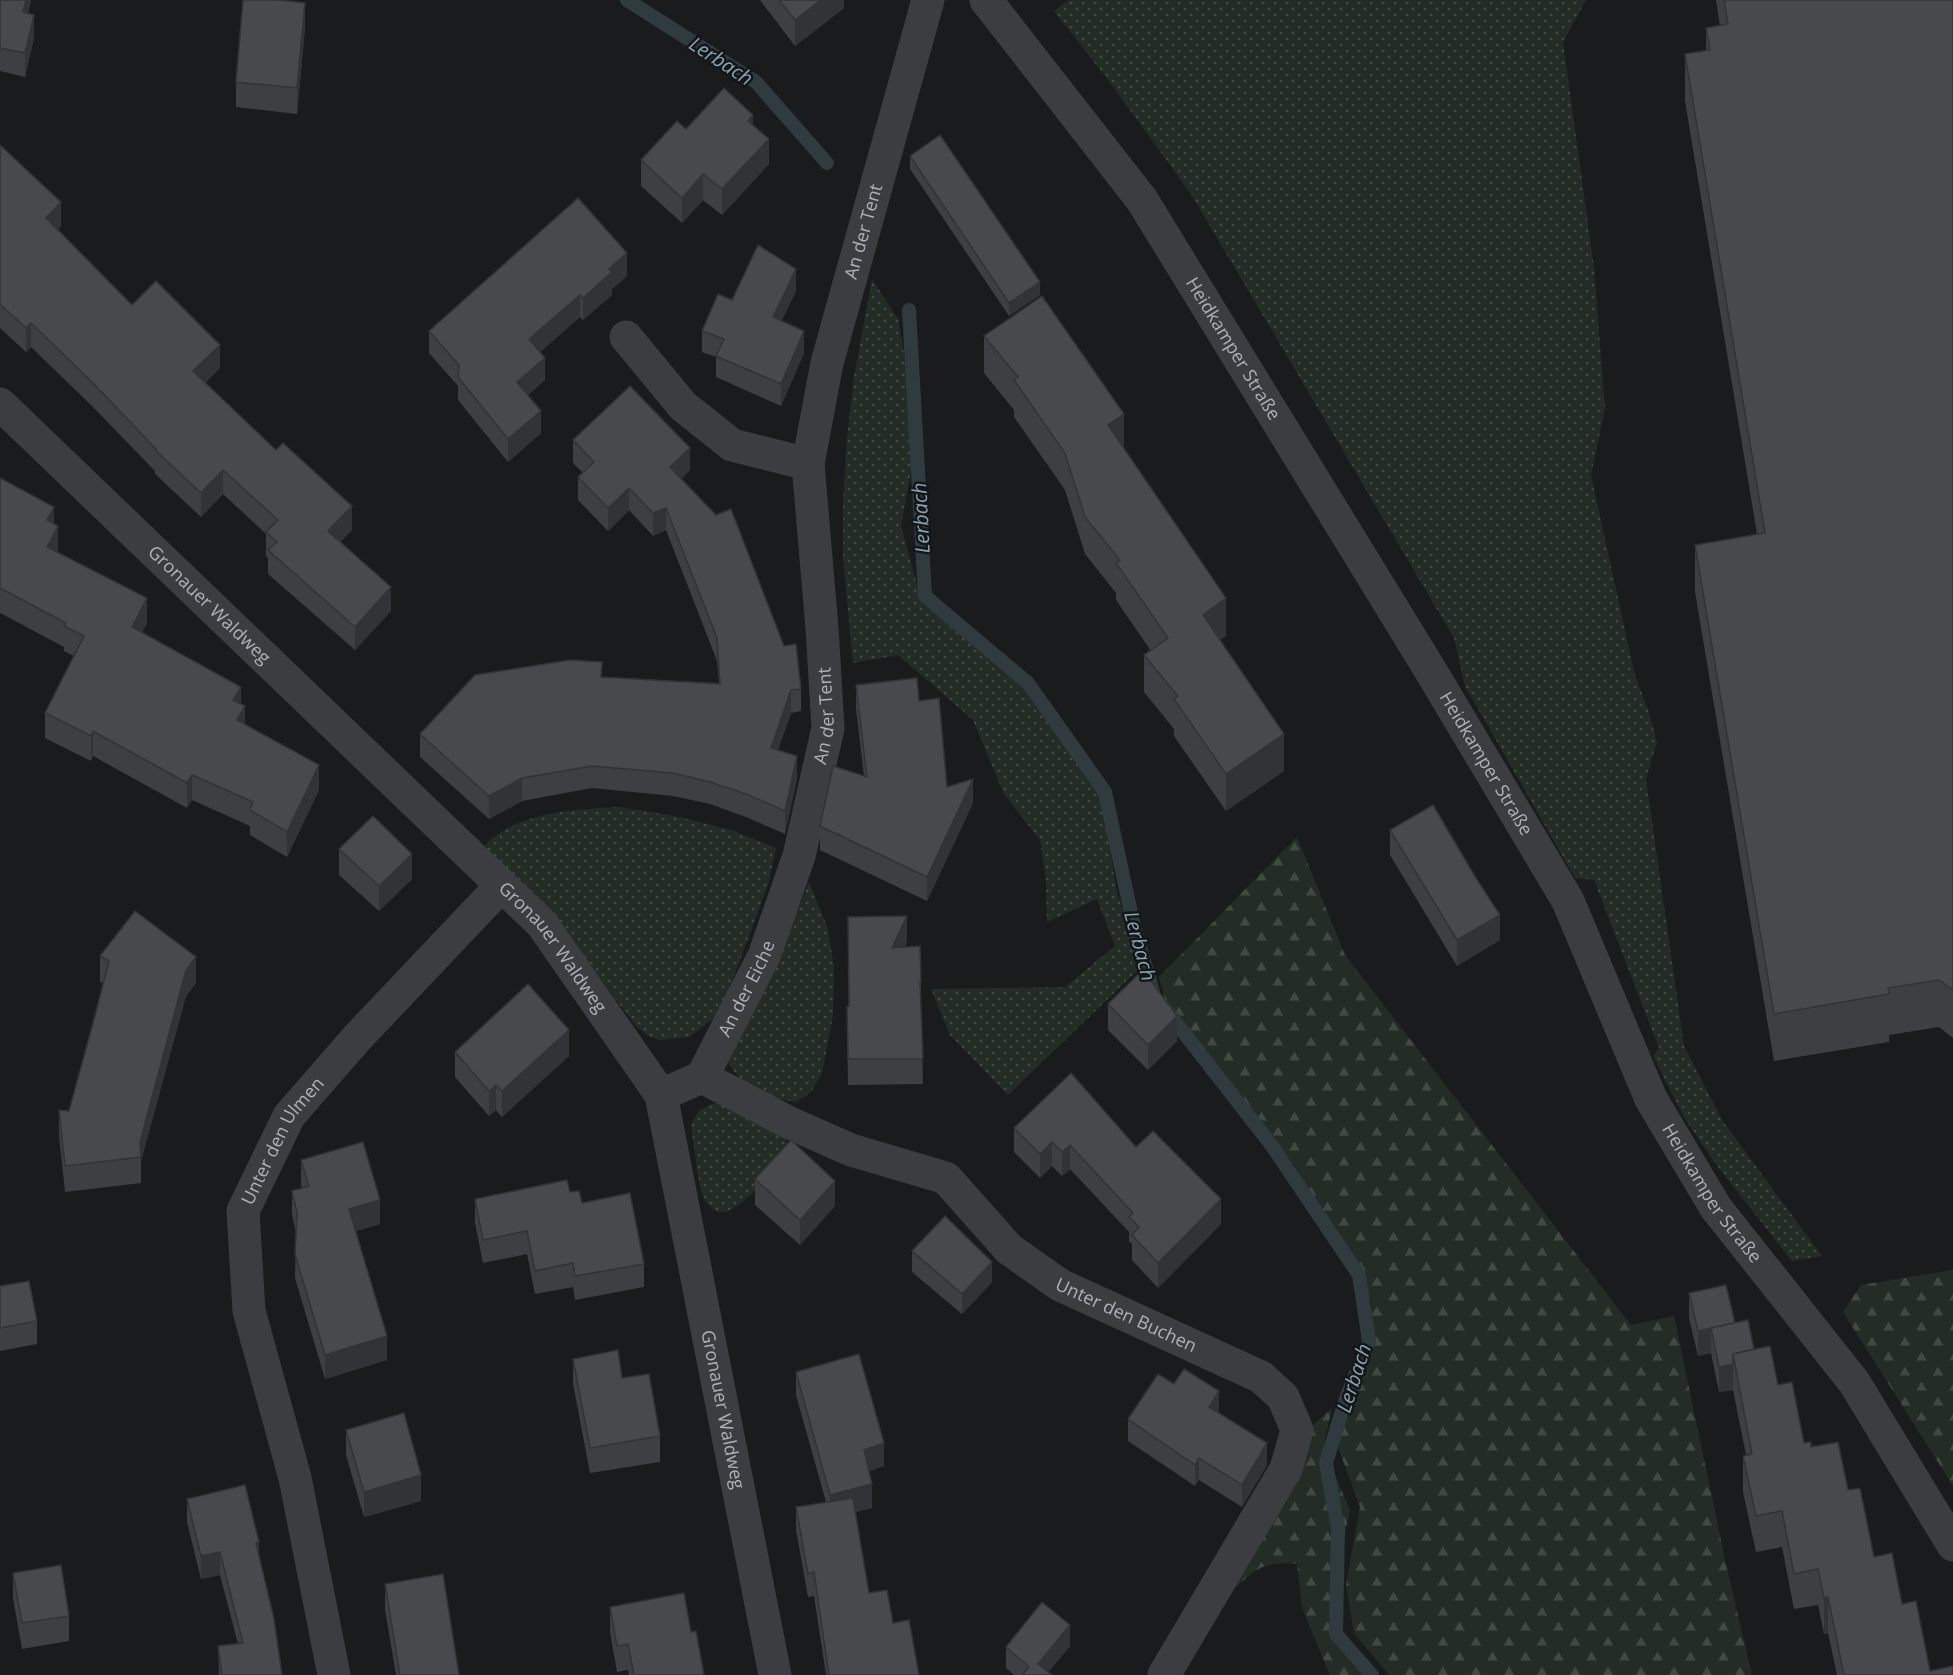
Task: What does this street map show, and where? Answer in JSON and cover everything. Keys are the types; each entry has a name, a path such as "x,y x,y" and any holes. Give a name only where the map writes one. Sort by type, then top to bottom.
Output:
{"street":[{"name":"An der Tent","path":"799,856 828,728 808,464 827,363 928,0"},
{"name":"Heidkamper Straße","path":"986,0 1142,200 1568,901 1651,1100 1716,1208 1854,1382 1953,1545"},
{"path":"626,337 683,406 732,445 808,464"},
{"name":"Gronauer Waldweg","path":"0,404 542,924 661,1095 775,1675"},
{"name":"An der Eiche","path":"702,1077 764,957 799,856"},
{"name":"Unter den Ulmen","path":"334,1675 295,1478 249,1311 243,1211 290,1116 357,1038 502,885"},
{"path":"661,1095 702,1077"},
{"name":"Unter den Buchen","path":"702,1077 790,1123 851,1150 946,1178 1009,1249 1060,1285 1262,1377 1283,1397 1298,1430 1286,1469 1164,1675"}],"green space":[{"path":"1068,0 1586,0 1563,42 1594,268 1605,408 1591,475 1635,676 1648,709 1657,742 1646,779 1684,1046 1722,1120 1822,1256 1792,1261 1718,1167 1685,1119 1653,1056 1659,1048 1594,880 1575,878 1465,686 1454,638 1191,194 1109,81 1054,11"},
{"path":"872,279 898,319 918,433 901,526 922,603 1005,664 1102,796 1116,888 1140,968 1008,1095 950,1035 931,989 1065,987 1115,946 1097,899 1047,922 1046,880 1040,840 1004,794 973,720 898,655 853,663 843,557 843,503 854,377"},
{"path":"619,807 675,816 731,830 776,848 768,885 724,1003 713,1019 689,1037 661,1040 649,1037 635,1025 568,936 482,848 511,826 528,820 583,809"},
{"path":"1297,837 1345,955 1631,1325 1674,1316 1726,1564 1752,1675 1389,1675 1354,1633 1346,1585 1360,1507 1334,1436 1341,1400 1367,1340 1372,1305 1361,1272 1294,1165 1225,1089 1167,1006 1159,977"},
{"path":"809,882 828,929 834,968 833,1015 822,1074 811,1092 796,1102 775,1097 754,1088 737,1075 726,1056 791,927"},
{"path":"722,1102 784,1135 787,1146 778,1165 760,1186 730,1210 720,1212 710,1207 703,1194 691,1127 702,1109"},
{"path":"1953,1270 1953,1486 1843,1312 1861,1285"},
{"path":"1332,1408 1325,1439 1327,1456 1350,1510 1333,1589 1337,1639 1369,1675 1330,1675 1302,1608 1297,1564 1276,1564 1260,1568 1232,1591 1312,1426"}],"building":[{"path":"0,0 26,0 23,12 34,15 25,53 0,48"},
{"path":"243,0 305,3 297,88 236,82"},
{"path":"779,0 821,0 795,20"},
{"path":"1724,0 1953,0 1953,990 1939,980 1888,988 1889,994 1774,1014 1695,545 1765,533 1685,54 1710,50 1706,28 1728,24"},
{"path":"724,88 753,115 748,121 769,139 722,189 703,174 682,198 641,160 677,121 686,129"},
{"path":"940,135 1040,282 1009,303 910,156"},
{"path":"0,145 61,202 46,218 132,305 156,281 220,345 193,371 276,450 283,443 352,506 328,531 391,587 355,627 268,550 277,542 266,532 278,520 223,470 201,493 155,450 92,382 31,323 26,328 0,304"},
{"path":"578,198 627,253 609,269 612,272 583,298 580,295 529,339 545,358 517,382 541,411 508,439 458,377 459,365 429,331"},
{"path":"758,245 796,269 773,317 804,331 781,384 716,356 724,339 702,331 718,294 732,300"},
{"path":"1042,296 1124,414 1108,425 1226,598 1203,615 1284,734 1226,774 1174,699 1178,696 1144,655 1168,638 1116,563 1120,560 1085,517 1065,453 1014,380 1018,377 984,336"},
{"path":"630,386 690,448 670,467 716,515 731,509 784,646 796,644 801,689 791,690 771,748 797,756 785,811 746,794 673,773 592,766 522,778 489,796 420,734 475,675 570,660 602,662 601,677 720,684 717,638 666,508 653,513 629,488 608,508 578,477 594,462 573,440"},
{"path":"0,478 54,507 47,520 58,526 47,547 147,598 132,627 241,687 233,700 245,706 237,720 319,765 287,832 250,810 253,802 192,775 187,783 93,731 91,736 45,713 84,636 64,626 66,623 0,588"},
{"path":"917,678 919,701 939,698 947,787 973,779 927,877 820,826 833,766 867,777 856,685"},
{"path":"1433,805 1500,915 1457,940 1390,830"},
{"path":"373,816 412,854 379,886 339,849"},
{"path":"135,911 196,957 186,970 140,1142 141,1157 65,1166 59,1110 69,1111 95,1016 109,961 100,956"},
{"path":"907,916 892,948 920,946 923,1059 848,1059 848,917"},
{"path":"1143,970 1177,1016 1148,1045 1108,1004"},
{"path":"528,984 569,1030 502,1091 496,1085 489,1091 455,1052"},
{"path":"1071,1073 1136,1147 1153,1131 1221,1199 1158,1263 1132,1235 1139,1227 1129,1217 1133,1213 1070,1145 1062,1152 1052,1142 1040,1154 1014,1128"},
{"path":"791,1140 835,1181 800,1220 755,1179"},
{"path":"363,1142 380,1200 349,1209 387,1336 325,1355 295,1254 297,1212 292,1191 309,1186 301,1160"},
{"path":"567,1180 570,1192 579,1191 582,1203 630,1193 644,1264 575,1276 573,1263 535,1271 527,1231 483,1240 475,1199"},
{"path":"945,1216 992,1262 962,1294 912,1251"},
{"path":"29,1281 37,1321 0,1328 0,1286"},
{"path":"1726,1285 1735,1323 1698,1331 1689,1293"},
{"path":"1748,1320 1754,1349 1733,1354 1733,1364 1719,1367 1711,1328"},
{"path":"1770,1346 1778,1385 1792,1382 1804,1443 1811,1442 1811,1447 1838,1442 1848,1490 1860,1488 1874,1557 1892,1553 1902,1604 1916,1601 1930,1671 1953,1666 1953,1675 1844,1675 1828,1597 1824,1598 1818,1569 1794,1574 1782,1511 1756,1516 1743,1456 1752,1454 1733,1354"},
{"path":"618,1350 622,1378 649,1374 660,1436 590,1448 573,1359"},
{"path":"859,1354 884,1443 864,1450 872,1484 830,1495 796,1372"},
{"path":"1184,1369 1219,1391 1209,1407 1267,1443 1242,1485 1199,1458 1195,1465 1128,1419 1158,1374 1174,1384"},
{"path":"404,1413 421,1475 364,1492 346,1430"},
{"path":"245,1485 274,1619 282,1675 222,1675 218,1646 243,1643 220,1552 201,1556 187,1499"},
{"path":"853,1498 869,1593 887,1590 893,1623 909,1620 919,1675 829,1675 814,1572 808,1574 796,1507"},
{"path":"61,1565 69,1616 22,1623 13,1573"},
{"path":"443,1574 459,1675 400,1675 385,1584"},
{"path":"684,1593 691,1632 696,1631 704,1675 634,1675 628,1644 617,1646 610,1607"},
{"path":"1042,1602 1070,1625 1038,1664 1052,1675 1022,1675 1029,1667 1006,1647"}],"waterway":[{"name":"Lerbach","path":"627,0 756,82 827,163"},
{"name":"Lerbach","path":"909,310 925,596 1028,683 1105,792 1134,927 1153,992"},
{"name":"Lerbach","path":"1166,1010 1272,1146 1359,1275 1369,1341 1346,1398 1326,1463 1338,1528 1336,1634 1372,1675"}]}
